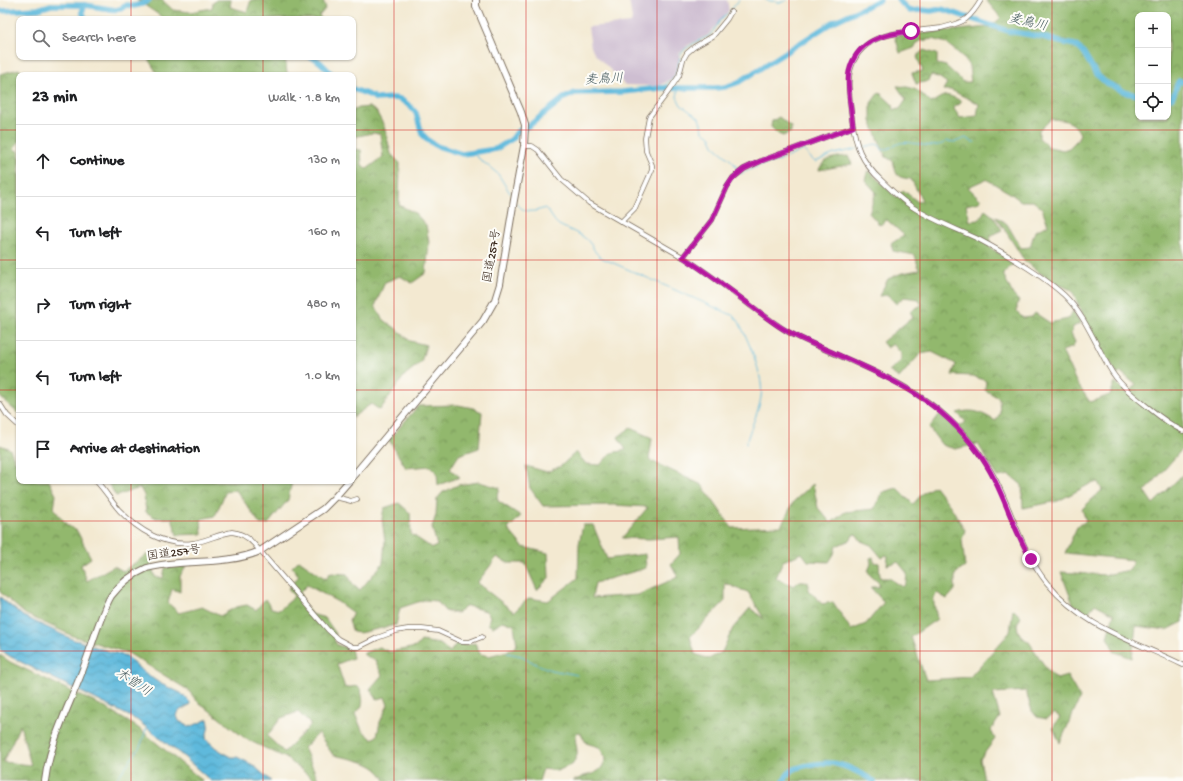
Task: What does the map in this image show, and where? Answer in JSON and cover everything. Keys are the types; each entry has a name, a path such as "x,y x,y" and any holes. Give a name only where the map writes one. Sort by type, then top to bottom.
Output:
{"highway":[{"name":"国道257号","path":"356,472 483,321 491,307 500,284 524,146 525,128 521,112 476,6 476,0"},
{"name":"国道257号","path":"45,781 50,752 86,663 102,618 110,598 124,582 138,572 148,568 163,565 241,558 260,551 323,509 346,484"}],"street":[{"path":"981,0 966,19 953,25 882,36 873,40 861,49 854,59 849,72 849,82 853,127 858,147 864,160 875,174 897,196 919,211 1000,251 1056,288 1077,311 1109,368 1120,383 1130,393 1162,418 1183,431"},
{"path":"621,222 635,208 652,170 652,165 646,151 645,138 649,117 679,76 683,60 687,53 713,36 731,12"},
{"path":"683,257 712,220 727,187 736,175 761,161 853,127"},
{"path":"524,146 532,146 538,150 561,179 589,203 683,257 710,275 781,328 906,387 937,408 968,439 987,465 1001,491 1026,550 1038,570 1053,590 1072,608 1098,626 1183,665"},
{"path":"0,404 16,423"},
{"path":"98,484 125,516 141,528 165,541 184,544 194,543 227,533 237,532 250,539 328,630 338,640 353,647 359,647 396,631 408,629 438,631 462,642 469,642 482,637"},
{"path":"335,497 351,501 357,500"}],"shaded area":[{"path":"629,0 727,0 729,10 708,35 688,45 679,54 674,76 671,79 659,86 625,85 595,54 591,47 588,27 631,23 632,19"}],"green space":[{"path":"137,0 162,0 173,10 190,12 212,8 213,3 216,0 231,0 230,7 247,12 251,0 323,0 326,8 319,16 161,16"},
{"path":"986,0 1183,0 1183,448 1145,492 1153,504 1183,474 1183,622 1167,630 1136,626 1132,658 1115,652 1107,637 1114,614 1095,604 1088,613 1073,604 1061,572 1105,575 1130,570 1133,560 1065,553 1077,527 1086,521 1082,509 1102,490 1098,482 1090,484 1058,501 1023,508 1022,485 1010,475 998,477 978,444 955,449 942,445 929,428 940,414 956,429 966,422 957,413 969,411 978,412 996,421 1000,413 999,398 985,390 986,381 973,376 952,375 956,364 932,352 920,354 899,378 889,371 901,361 901,353 893,344 887,348 882,342 913,317 910,311 922,305 918,299 904,297 896,304 888,295 879,296 888,279 902,273 919,270 915,255 893,251 891,244 904,235 887,220 880,225 869,213 876,192 865,180 868,170 896,197 903,190 918,202 922,200 911,179 899,176 895,170 893,161 886,157 871,121 871,103 879,92 893,105 894,110 900,109 906,100 897,86 909,87 917,90 931,103 943,96 952,97 961,101 960,104 955,106 954,109 960,118 977,116 979,104 951,90 943,90 947,83 940,78 931,75 928,81 916,84 912,73 923,71 917,57 923,50 937,54 937,64 946,66 963,82 971,82 969,66 963,57 946,43 933,39 920,41 914,48 900,53 895,36 990,27 1001,18","holes":["1051,119 1064,120 1072,123 1078,129 1080,134 1077,140 1069,148 1063,150 1049,147 1039,138 1039,131","986,179 1021,201 1033,201 1042,208 1048,225 1035,231 1030,247 1021,248 1007,224 995,216 1024,260 1050,281 1072,290 1106,359 1110,361 1117,375 1121,372 1136,385 1128,394 1115,382 1110,395 1090,402 1076,382 1062,351 1073,347 1075,342 1071,334 1073,327 1081,323 1073,311 1068,319 1050,323 1035,313 1032,317 1023,318 1017,312 1017,305 1019,301 1013,295 1003,274 1014,263 989,247 991,235 1002,230 993,216 985,210 979,220 970,221 966,205 979,202 981,200 968,187"]},
{"path":"149,60 285,60 287,72 156,72"},
{"path":"19,69 20,72 16,72 16,146 14,149 16,150 16,411 1,398 0,394 0,74"},
{"path":"369,107 376,111 384,126 391,154 400,163 399,205 415,213 426,225 429,243 426,273 412,283 400,276 385,282 375,306 384,320 410,341 426,345 421,362 405,375 380,410 371,404 356,415 356,149 361,150 362,165 367,169 383,157 380,134 373,133 356,136 356,110"},
{"path":"779,117 791,127 791,132 783,136 778,134 771,127 772,121"},
{"path":"849,156 852,164 819,170 824,162 831,158"},
{"path":"458,405 473,408 482,412 479,448 459,455 450,469 460,477 438,485 437,473 430,466 406,468 389,440 418,406"},
{"path":"630,428 652,438 649,460 702,485 732,528 781,526 794,501 813,484 818,508 831,523 845,512 874,509 883,492 897,488 913,504 924,492 935,486 951,507 965,530 962,539 965,567 955,574 955,590 947,599 937,593 933,598 937,619 911,637 926,680 970,677 1010,632 1013,609 1021,617 1017,624 1018,631 1022,637 1029,642 1048,671 1057,679 1067,676 1080,698 1060,743 1053,728 1060,717 1054,713 1047,719 1037,717 1032,711 1026,691 993,693 1000,717 991,730 995,739 980,759 984,779 987,781 572,781 601,769 606,758 599,747 586,743 581,733 577,732 575,738 577,755 573,764 557,771 543,769 539,781 385,781 381,774 370,765 333,755 318,733 304,748 319,781 316,781 286,758 246,739 196,700 188,690 128,653 73,636 25,614 0,592 0,445 10,449 16,462 16,484 50,484 56,495 54,509 67,525 77,531 91,558 81,565 87,581 114,566 123,571 148,554 155,577 163,578 165,568 186,566 180,576 180,592 172,589 168,603 179,613 202,607 220,616 236,607 247,605 256,610 265,599 271,608 279,610 294,596 288,589 299,576 292,567 299,560 326,579 330,573 347,574 354,586 360,590 383,563 385,541 382,519 384,508 399,503 410,513 411,534 432,548 437,546 432,527 436,515 437,499 443,492 458,485 479,482 500,488 497,497 498,501 521,516 508,529 523,547 548,553 549,578 537,590 525,563 508,563 497,557 477,583 514,612 529,598 548,601 578,578 579,544 583,525 593,525 607,559 645,554 646,568 595,583 592,598 638,595 678,577 671,564 680,554 679,537 649,539 622,538 648,507 613,505 543,506 530,488 526,466 547,472 561,466 576,452 586,464 600,465 611,453 626,450 618,437","holes":["854,534 857,535 861,541 871,545 882,558 886,555 888,556 887,565 898,562 907,573 906,583 903,587 889,578 880,578 879,563 874,562 873,557 870,558 871,564 868,571 870,575 879,583 879,587 871,588 884,602 866,624 851,630 833,602 822,604 809,590 808,582 798,582 794,586 776,578 783,561 802,553 808,561 829,562 834,554 836,546 850,540","725,583 748,592 764,619 750,608 733,628 722,652 709,659 695,654 690,637 725,601","307,585 338,602 353,613 349,621 353,632 359,633 396,625 400,608 424,600 437,601 445,611 457,613 467,606 486,611 490,616 488,624 493,627 503,621 514,625 517,645 511,650 489,656 480,654 475,643 467,645 456,644 450,652 440,644 421,641 416,647 390,652 379,647 364,653 364,655 375,660 382,675 370,689 377,699 385,697 388,705 380,722 377,736 372,739 362,730 355,714 362,706 361,690 357,686 345,688 337,664 353,658 351,649 337,645 334,639 336,634 325,618 311,614 302,602 300,592","298,712 311,725 284,752 267,736 281,718"]},
{"path":"109,484 291,484 288,500 268,524 260,524 236,490 226,491 215,516 201,519 202,534 177,535 172,518 156,518 146,512 144,495 140,488 116,496"},
{"path":"0,655 10,662 102,706 137,727 203,781 0,781","holes":["20,725 31,765 3,762"]}],"water":[{"name":"木曽川","path":"0,597 23,616 74,640 127,656 135,665 152,678 181,693 189,701 190,705 180,710 178,713 177,716 179,721 190,727 208,719 209,724 206,739 227,755 237,757 253,765 271,781 211,781 184,757 137,720 11,657 0,650"}],"waterway":[{"name":"麦鳥川","path":"0,11 38,9 51,5 85,5 116,10 126,5 134,6 149,0"},
{"path":"731,10 739,0"},
{"path":"766,0 780,2 787,0"},
{"name":"麦鳥川","path":"356,90 376,99 400,99 410,106 416,113 422,134 437,146 462,154 496,149 512,139 517,132 530,125 564,98 575,93 622,92 661,88 715,88 725,87 739,82 833,22 880,0"},
{"name":"麦鳥川","path":"898,0 910,11 931,11 941,9 1008,31 1043,37 1075,45 1083,52 1096,74 1105,82 1127,93 1135,94"},
{"name":"麦鳥川","path":"84,16 82,12 85,5"},
{"path":"661,88 675,77 681,54 685,49 709,36 721,19 728,13"},
{"name":"麦鳥川","path":"316,60 330,72"},
{"name":"麦鳥川","path":"1171,98 1179,81 1183,82"},
{"path":"677,88 677,97 681,105 699,118 703,131 710,136 715,147 733,162 739,171"},
{"path":"860,148 876,144 884,150 900,143 936,146 947,141 955,142 966,138 972,142 975,142"},
{"path":"740,174 761,165 779,161 803,150 815,162 834,154 857,149"},
{"path":"471,152 498,174 510,193"},
{"path":"517,204 526,211 545,208 559,225 579,234 586,239 602,258 732,315 738,320 758,369 762,389 758,408 746,444"},
{"path":"507,653 522,656 551,670 577,675"},
{"path":"115,781 140,747 147,727"},
{"path":"784,781 793,770 812,764 826,763 847,767 874,781"}],"route":[{"path":"911,31 882,36 873,40 856,55 849,72 853,127 761,161 741,171 733,178 727,187 712,220 683,257 710,275 781,328 906,387 937,408 968,439 987,465 1001,491 1021,541 1031,559"}]}
